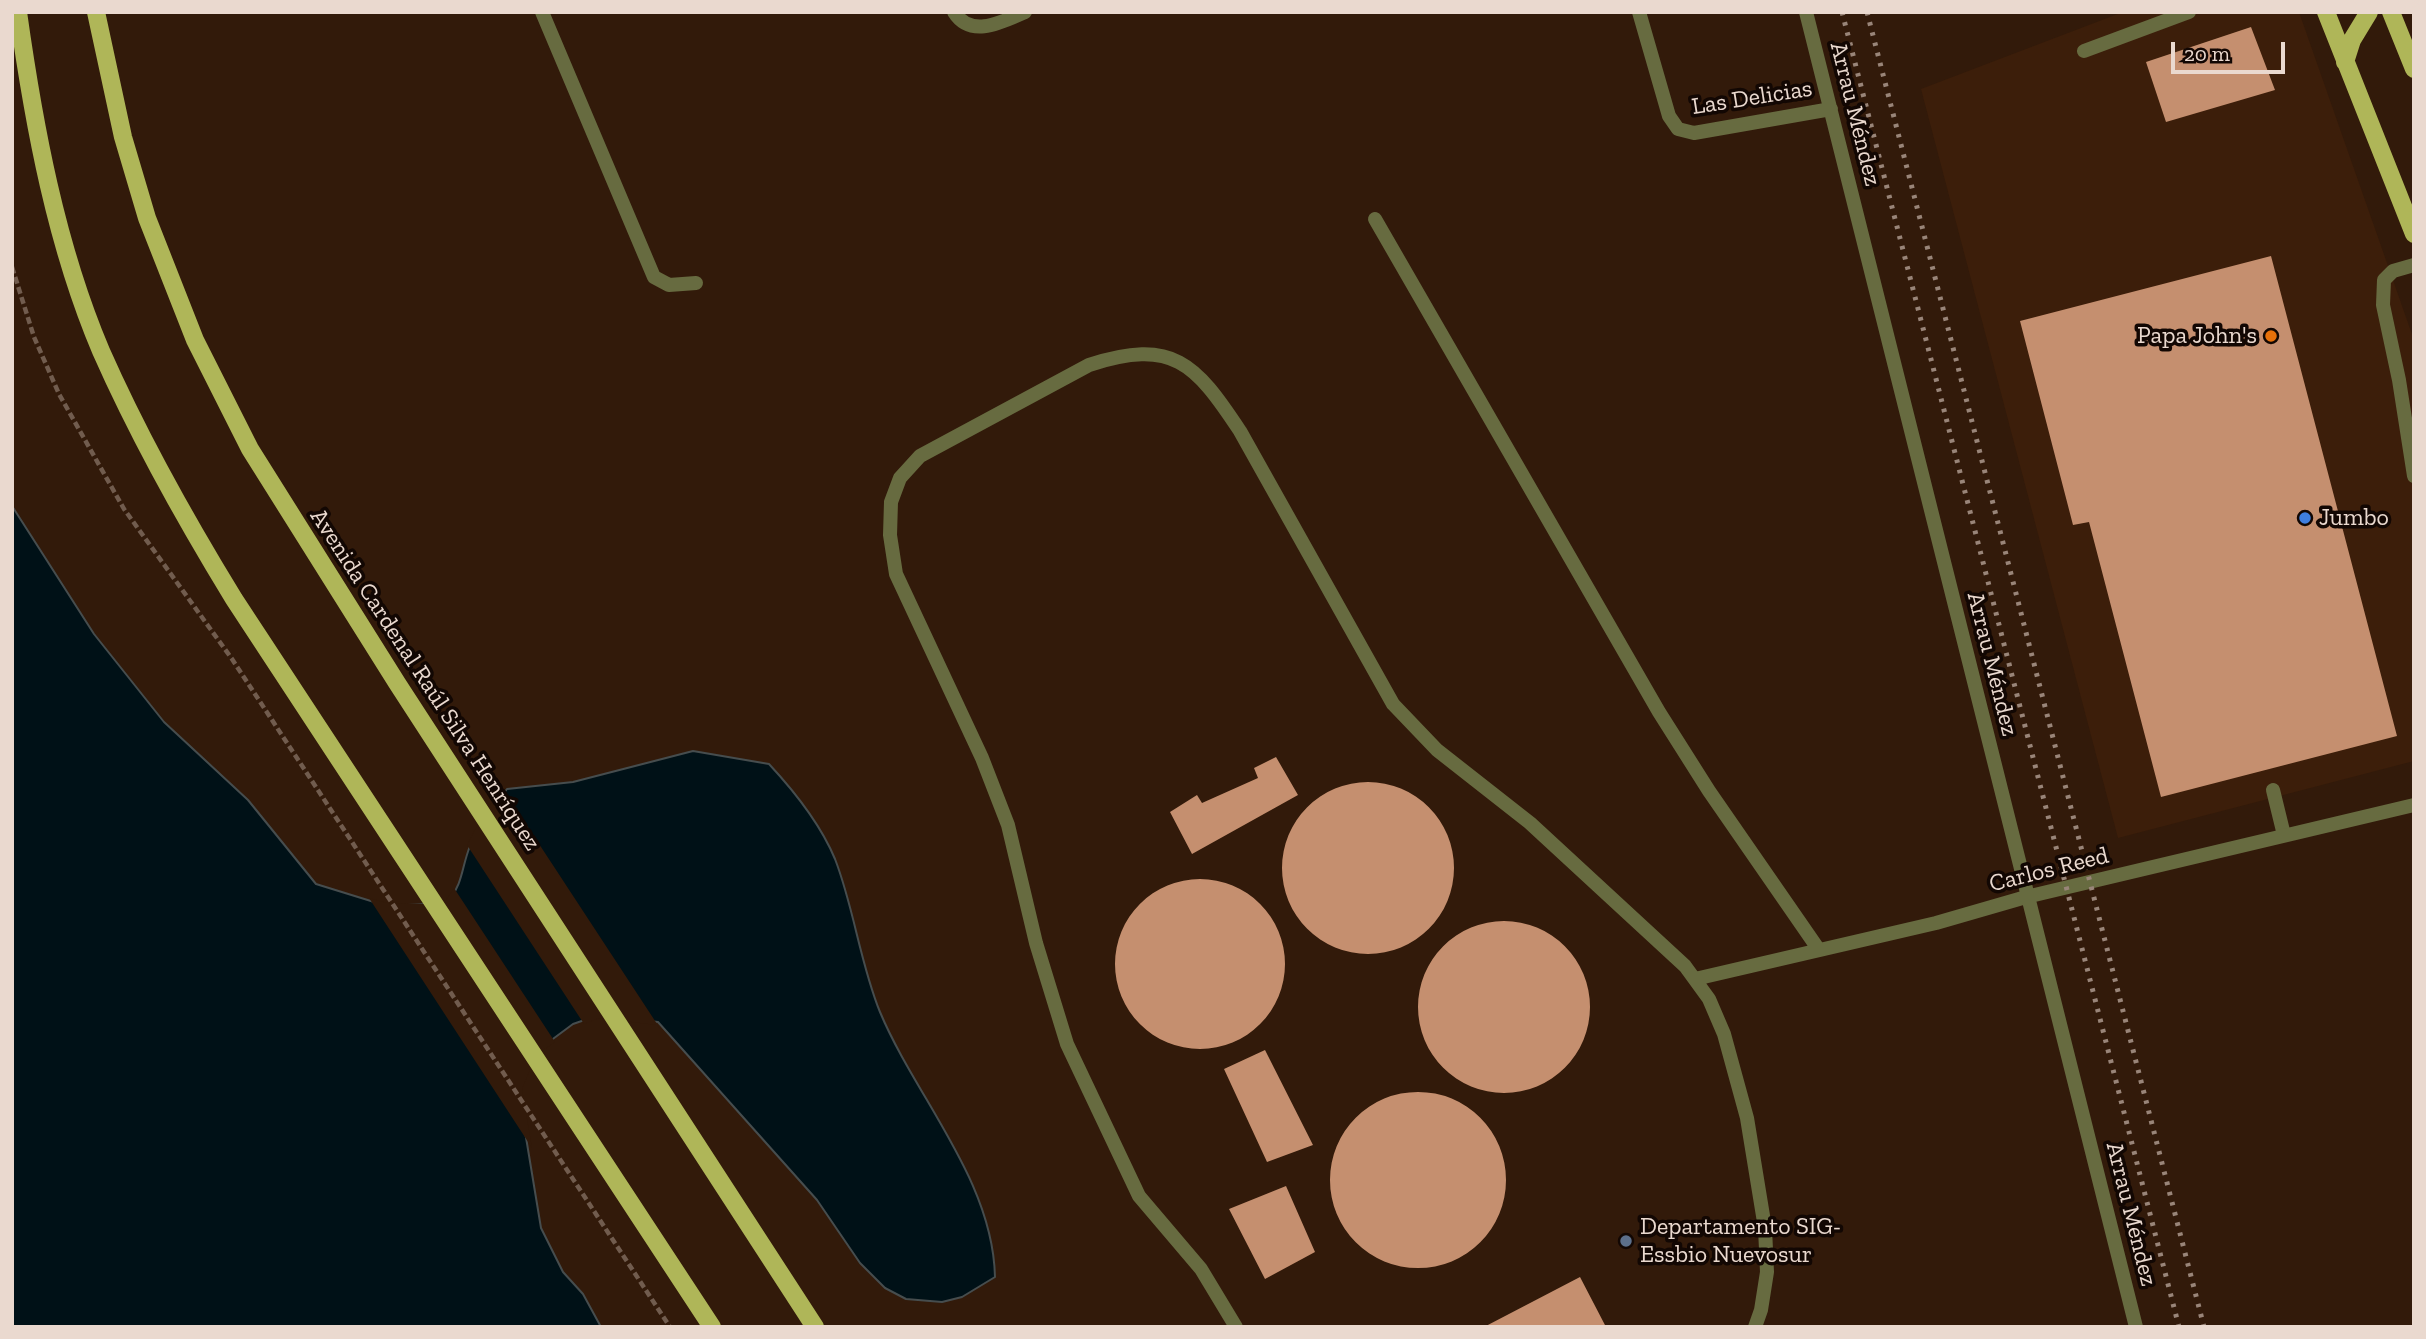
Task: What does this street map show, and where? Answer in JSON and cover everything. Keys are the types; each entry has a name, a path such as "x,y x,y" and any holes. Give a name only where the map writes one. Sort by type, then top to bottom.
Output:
{"main road":[{"path":"18,12 43,159 72,264 100,349 166,484 261,640 712,1327"},
{"name":"Avenida Cardenal Raúl Silva Henríquez","path":"96,12 123,137 143,206 195,340 250,449 397,683 815,1327"},
{"path":"2326,12 2414,234"},
{"path":"2345,62 2352,40 2369,12"},
{"path":"2391,12 2414,69"}],"street":[{"path":"542,12 654,277 669,285 695,283"},
{"path":"954,12 968,25 986,27 1024,12"},
{"name":"Las Delicias","path":"1639,12 1669,116 1678,129 1694,133 1831,109"},
{"name":"Arrau Méndez","path":"1806,12 2136,1327"},
{"path":"2084,51 2189,12"},
{"path":"1375,219 1659,712 1709,791 1819,950"},
{"path":"2414,265 2393,271 2384,280 2383,305 2399,380 2414,475"},
{"path":"1236,1327 1201,1269 1139,1196 1072,1055 1036,943 1008,825 982,758 896,574 890,535 891,502 900,478 920,456 1089,365 1114,357 1147,353 1174,358 1199,375 1240,431 1393,704 1437,750 1530,824 1685,966 1709,999 1724,1034 1747,1118 1765,1228 1767,1272 1761,1310 1755,1327"},
{"path":"2399,380 2414,406"},
{"path":"2273,790 2284,835"},
{"name":"Carlos Reed","path":"1695,979 1936,923 2026,897 2414,804"}],"path":[{"path":"12,267 34,337 79,432 124,509 232,659 670,1327"}],"shaded area":[{"path":"2123,12 2299,12 2414,340 2414,761 2118,838 1921,89"},
{"path":"12,506 94,634 164,722 248,800 316,884 387,906 448,903 460,881 474,838 507,789 573,782 693,751 769,764 806,808 835,859 880,1012 967,1173 991,1241 995,1277 962,1297 942,1302 906,1299 885,1288 860,1263 817,1200 658,1022 599,1015 573,1024 534,1053 518,1089 541,1228 563,1272 583,1294 601,1327 12,1327"}],"pier":[{"path":"503,789 661,1030 656,1025 599,1018 584,1024 467,845 485,811"},
{"path":"454,888 555,1042 536,1055 522,1089 532,1148 369,898 387,903 426,904 446,900"}],"building":[{"path":"2251,27 2275,90 2166,122 2146,62"},
{"path":"2271,256 2397,736 2161,797 2089,522 2073,525 2020,321"},
{"path":"1276,757 1298,795 1192,854 1170,812 1197,795 1202,803 1258,778 1254,768"},
{"path":"1368,782 1401,788 1429,807 1448,835 1454,868 1448,901 1429,929 1401,948 1368,954 1335,948 1307,929 1288,901 1282,868 1288,835 1307,807 1335,788"},
{"path":"1200,879 1233,885 1260,904 1279,931 1285,964 1279,997 1260,1024 1233,1043 1200,1049 1167,1043 1140,1024 1121,997 1115,964 1121,931 1140,904 1167,885"},
{"path":"1504,921 1537,927 1565,946 1584,974 1590,1007 1584,1040 1565,1068 1537,1087 1504,1093 1471,1087 1443,1068 1424,1040 1418,1007 1424,974 1443,946 1471,927"},
{"path":"1265,1050 1313,1145 1267,1162 1224,1069"},
{"path":"1418,1092 1452,1099 1480,1118 1499,1146 1506,1180 1499,1214 1480,1242 1452,1261 1418,1268 1384,1261 1356,1242 1337,1214 1330,1180 1337,1146 1356,1118 1384,1099"},
{"path":"1286,1186 1315,1252 1265,1279 1229,1209"},
{"path":"1580,1277 1606,1327 1484,1327"}],"railway":[{"path":"1842,12 2179,1327"},
{"path":"1867,12 2204,1327"}],"place":[{"name":"Papa John's","path":"2271,336"},
{"name":"Jumbo","path":"2305,518"},
{"name":"Departamento SIG- Essbio Nuevosur","path":"1626,1241"}]}
